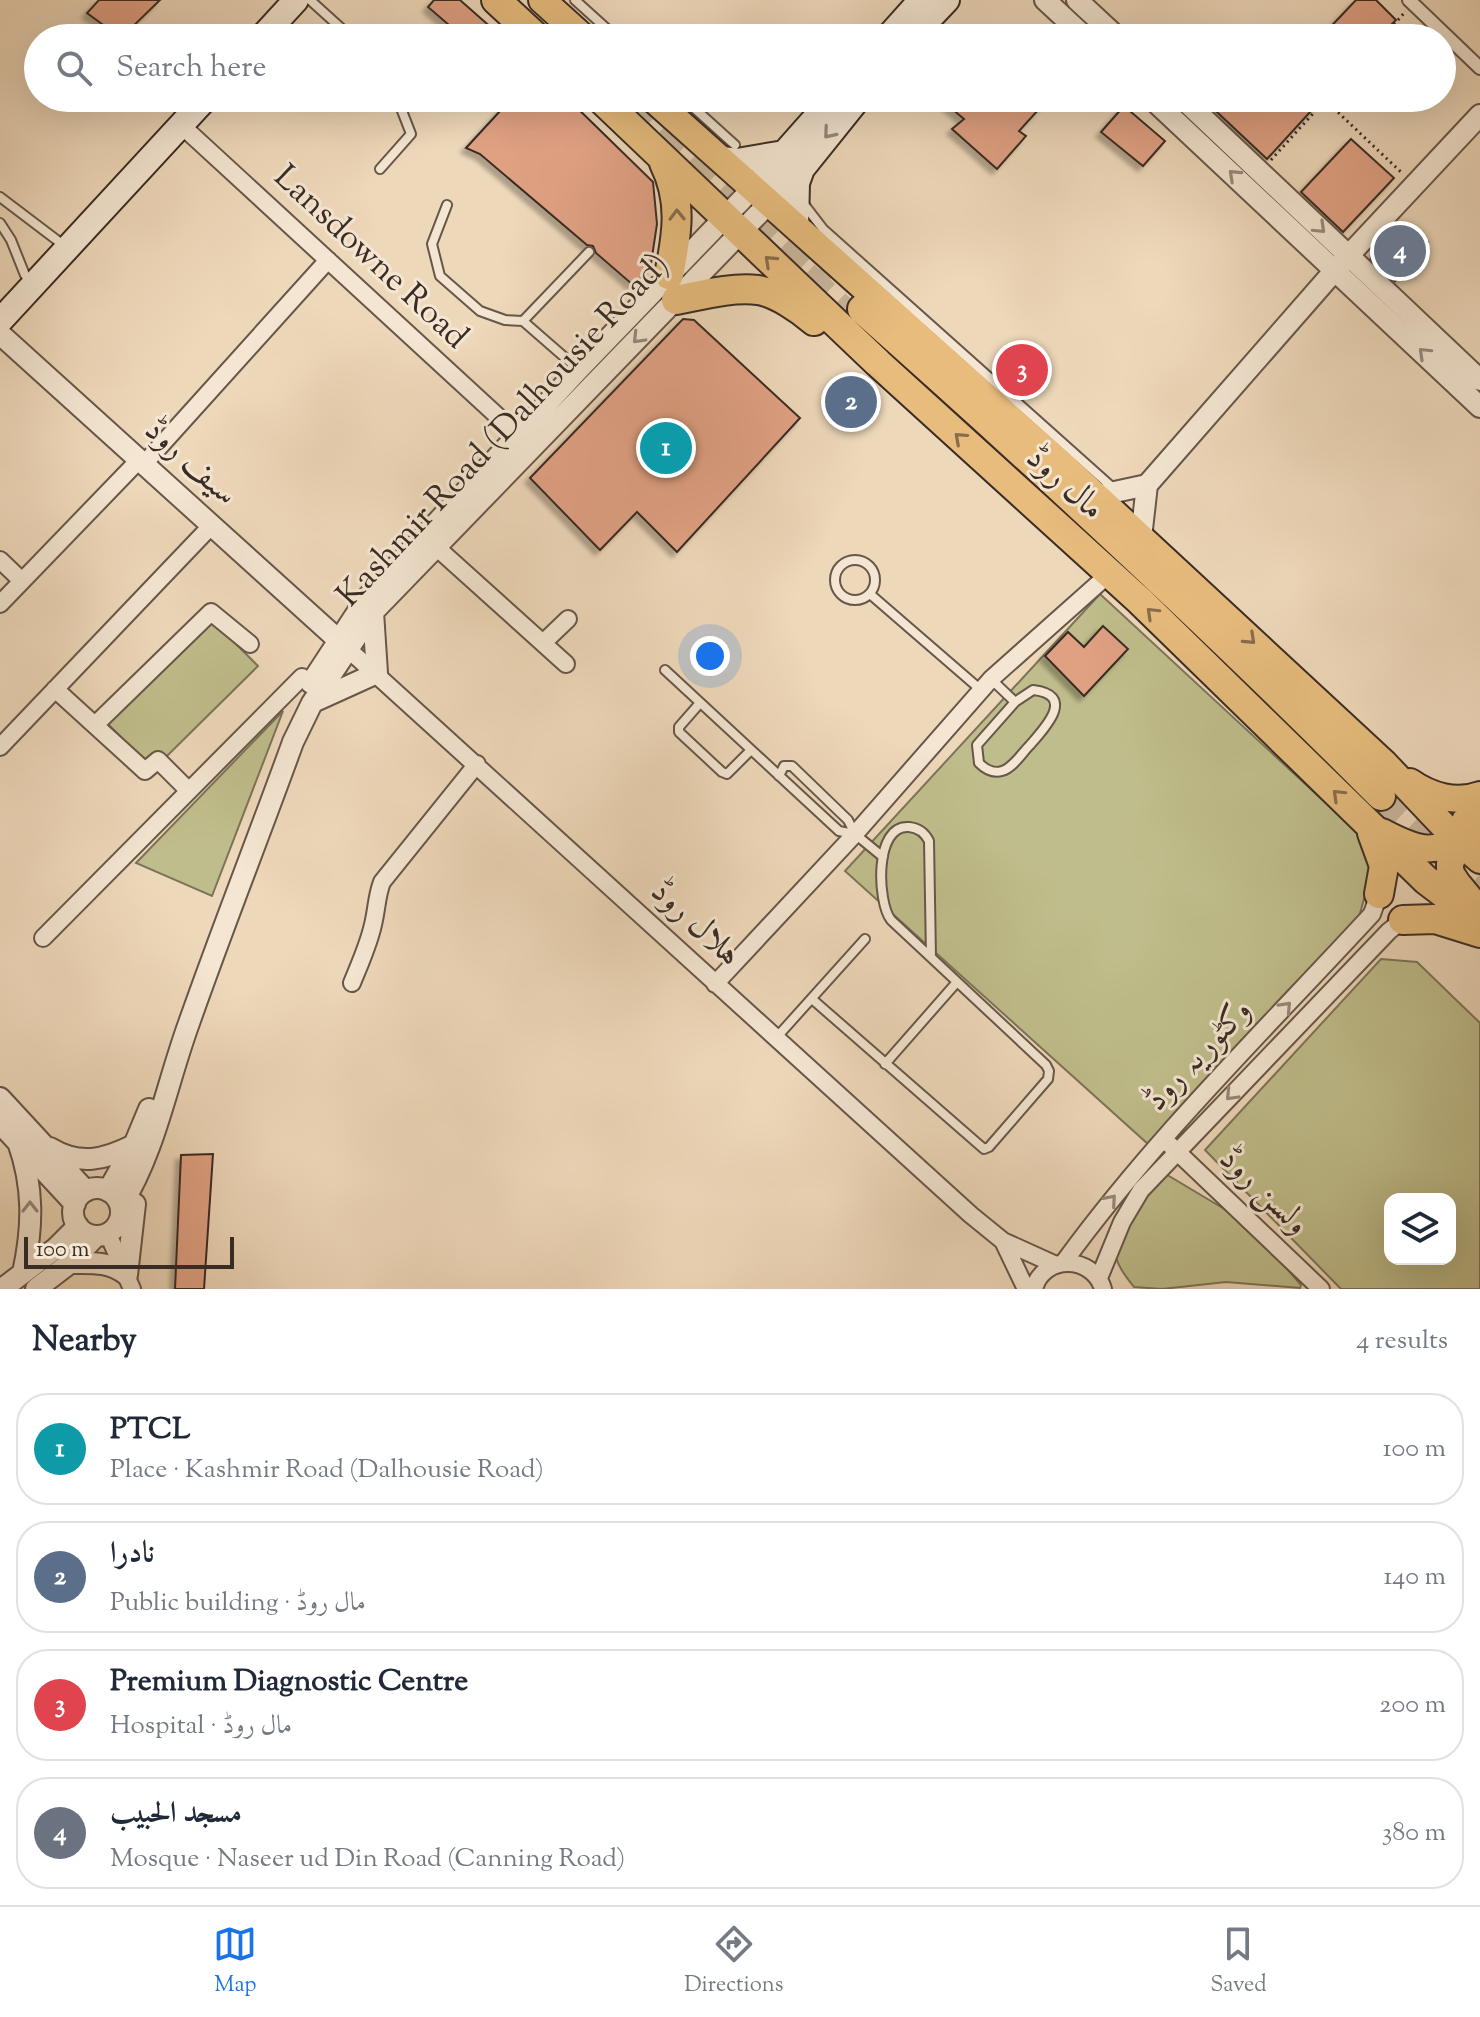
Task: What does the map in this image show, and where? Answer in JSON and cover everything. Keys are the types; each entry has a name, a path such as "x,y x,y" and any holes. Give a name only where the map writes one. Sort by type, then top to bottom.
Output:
{"highway":[{"path":"496,0 522,24"},
{"name":"مال روڈ","path":"615,112 878,363 1140,601 1426,880 1480,921"},
{"path":"662,157 677,197 672,287 761,290 800,310 842,342 878,363"},
{"name":"مال روڈ","path":"862,309 1027,456 1381,796"},
{"path":"1368,824 1384,866 1379,894"},
{"path":"1403,920 1435,919 1480,933"}],"main road":[{"path":"258,24 279,0"},
{"path":"274,24 296,0"},
{"path":"542,0 569,24"},
{"path":"900,24 921,0"},
{"path":"924,24 947,0"},
{"path":"0,304 177,112"},
{"path":"0,321 193,112"},
{"path":"672,112 737,161 793,161 796,226"},
{"name":"Kashmir Road (Dalhousie Road)","path":"793,161 824,112"},
{"name":"Kashmir Road (Dalhousie Road)","path":"762,194 844,112"},
{"path":"729,152 762,194 796,226 1106,494 1141,538 1469,838"},
{"path":"1384,763 1415,786 1441,797 1467,800 1480,795"},
{"path":"1480,805 1467,817 1469,838 1480,860"},
{"path":"1368,824 1416,848 1429,850 1469,838"},
{"path":"1469,838 1450,864 1450,872 1480,911"}],"street":[{"path":"1045,0 1071,24"},
{"path":"1077,0 1103,24"},
{"path":"1411,2 1434,24"},
{"path":"1456,45 1480,68"},
{"path":"1167,112 1480,380"},
{"path":"1197,112 1260,171 1480,407"},
{"path":"1141,538 1147,485 1342,262 1480,115"},
{"name":"Lansdowne Road","path":"181,125 518,435"},
{"name":"Kashmir Road (Dalhousie Road)","path":"365,611 435,546 672,287 762,194"},
{"path":"0,604 141,462 328,260"},
{"name":"Kashmir Road (Dalhousie Road)","path":"114,1198 274,761 301,699 365,611 518,435 579,369 672,287"},
{"name":"سیف روڈ","path":"0,334 343,644"},
{"path":"1106,494 1147,485"},
{"path":"0,747 212,525"},
{"path":"435,546 566,664"},
{"path":"0,560 22,581"},
{"path":"715,984 855,834 986,684 1109,574"},
{"path":"309,613 329,616 365,611 377,673 312,703"},
{"path":"95,725 211,612 250,644"},
{"path":"544,642 568,619"},
{"name":"Kashmir Road (Dalhousie Road)","path":"114,1198 139,1176 188,1025 293,742 343,644"},
{"name":"ہلال روڈ","path":"343,644 971,1215 1003,1241 1059,1263 1077,1263 1089,1268 1101,1284 1122,1289"},
{"path":"43,938 302,677"},
{"path":"55,689 145,771 158,760 189,791"},
{"path":"352,983 368,942 375,918 376,897 382,882 477,764"},
{"name":"وکٹوریہ روڈ","path":"1034,1289 1036,1279 1059,1263 1163,1139 1372,914 1379,894"},
{"name":"وکٹوریہ روڈ","path":"1101,1284 1122,1222 1141,1190 1403,920"},
{"path":"0,1098 43,1144 80,1197"},
{"path":"0,1123 80,1197"},
{"name":"ولسن روڈ","path":"1163,1139 1321,1289"},
{"path":"18,1142 30,1185 30,1281"},
{"path":"43,1144 65,1157 89,1159 109,1158 134,1145"},
{"path":"130,1282 139,1176"},
{"path":"30,1281 56,1248 94,1232 119,1222 114,1198 97,1188 80,1197 73,1213 94,1232 130,1282"},
{"path":"70,1263 94,1232"},
{"name":"ہلال روڈ","path":"1003,1241 1026,1289"},
{"path":"2,1289 30,1281 70,1263 97,1262 116,1266 130,1282"}],"lane":[{"path":"310,0 337,24"},
{"path":"575,0 602,24"},
{"path":"380,169 411,134 402,112"},
{"path":"695,112 729,152"},
{"path":"796,194 823,229 1106,494"},
{"path":"0,197 58,241"},
{"path":"447,205 432,244 440,276 480,311 505,320 523,321 579,369"},
{"path":"0,223 11,240 25,275"},
{"path":"523,321 589,252"},
{"path":"852,560 868,564 875,579 870,594 854,600 839,592 835,577 838,569 852,560"},
{"path":"870,594 986,684 1015,702"},
{"path":"665,670 839,831 855,834"},
{"path":"1042,691 1054,703 1053,719 1007,769 989,770 979,763 977,745 1015,702 1026,693 1042,691"},
{"path":"700,703 679,727 679,732 722,772 727,774 751,750"},
{"path":"779,776 784,766 792,766 848,820 855,834 883,857"},
{"path":"812,999 979,1148 989,1147 1048,1079 1049,1071 891,920 883,908 883,857 890,835 902,827 921,830 929,841 931,957"},
{"path":"776,1038 865,939"},
{"path":"885,1064 957,982"}],"path":[{"path":"1393,24 1411,2"},
{"path":"1260,171 1314,112"},
{"path":"1340,112 1415,184"}],"shaded area":[{"path":"1100,594 1370,844 1370,877 1359,917 1148,1144 845,871"},
{"path":"213,621 258,666 166,757 157,751 145,762 107,723"},
{"path":"283,711 212,896 136,863"},
{"path":"1381,959 1417,962 1480,1023 1480,1289 1341,1289 1205,1150"},
{"path":"1164,1173 1231,1213 1263,1241 1301,1285 1300,1288 1226,1282 1162,1289 1134,1287 1116,1259 1117,1238 1134,1208"}],"building":[{"path":"99,0 160,0 135,24 102,24 87,13"},
{"path":"434,0 460,0 487,24 448,24 428,7"},
{"path":"1356,0 1376,0 1396,20 1392,24 1333,24"},
{"path":"499,112 581,112 653,182 657,224 650,270 633,285 596,253 593,246 587,245 480,154 466,148"},
{"path":"956,112 1036,112 1019,131 1026,136 997,169 952,129 964,119"},
{"path":"1119,112 1131,112 1165,141 1143,166 1101,132"},
{"path":"1217,112 1310,112 1267,159"},
{"path":"1351,139 1394,178 1343,232 1301,192"},
{"path":"1404,223 1428,242 1395,281 1371,259"},
{"path":"683,319 694,320 800,418 677,552 637,512 600,550 530,478"},
{"path":"1103,626 1128,649 1084,696 1045,656 1068,632 1084,647"},
{"path":"213,1154 204,1289 175,1289 181,1155"}],"tunnel":[{"path":"649,112 830,279"},
{"path":"805,275 973,432"},
{"path":"1381,796 1480,886"}],"place":[{"name":"مسجد الحبیب","path":"1400,251"},
{"name":"Premium Diagnostic Centre","path":"1022,370"},
{"name":"نادرا","path":"851,402"},
{"name":"PTCL","path":"666,448"}]}
